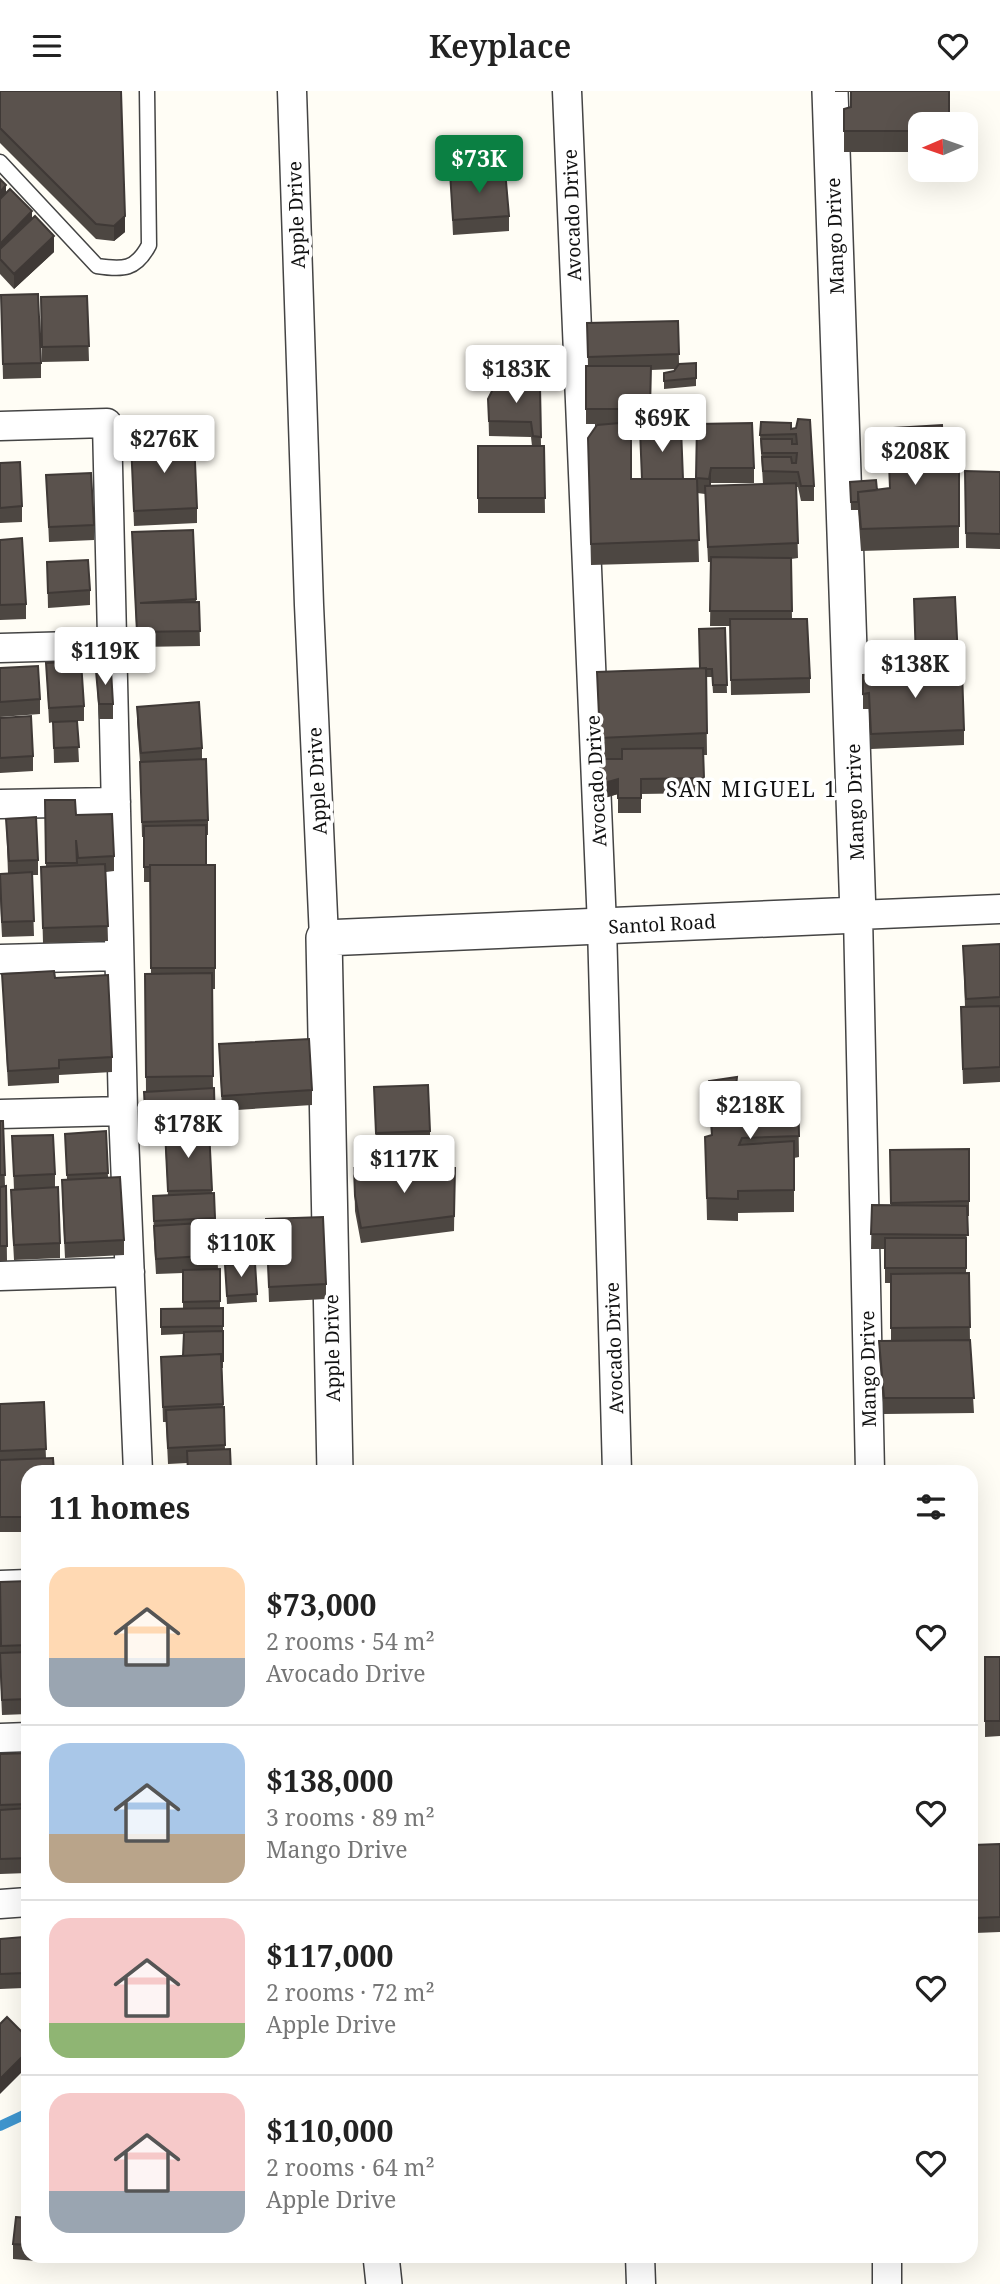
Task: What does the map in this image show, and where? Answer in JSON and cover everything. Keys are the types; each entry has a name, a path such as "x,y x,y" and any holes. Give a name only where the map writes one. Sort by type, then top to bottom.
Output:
{"street":[{"name":"Apple Drive","path":"292,91 324,938 335,1465"},
{"name":"Avocado Drive","path":"567,91 602,926 617,1465"},
{"name":"Mango Drive","path":"830,91 859,915 870,1465"},
{"path":"0,426 107,423 123,1111 138,1465"},
{"path":"0,648 112,645"},
{"path":"0,804 116,802"},
{"name":"Santol Road","path":"324,938 1000,909"},
{"path":"0,959 120,956"},
{"path":"0,1114 123,1111"},
{"path":"0,1276 130,1272"},
{"path":"0,1585 21,1584"},
{"path":"0,1738 21,1737"},
{"path":"0,1904 21,1902"},
{"path":"382,2263 384,2284"},
{"path":"640,2263 641,2284"},
{"path":"887,2263 887,2284"}],"lane":[{"path":"0,162 97,266 118,270 131,266 143,257 149,245 147,91"}],"building":[{"path":"0,91 121,91 125,216 114,226 96,224 0,128"},
{"path":"851,91 949,91 949,112 908,112 908,131 844,131 844,109 851,107"},
{"path":"505,170 509,216 453,220 450,172"},
{"path":"0,179 6,185 0,192"},
{"path":"10,189 32,211 0,244 0,199"},
{"path":"35,216 54,236 14,274 0,259 0,249"},
{"path":"38,294 41,363 3,364 1,295"},
{"path":"87,296 89,346 42,347 41,297"},
{"path":"678,321 679,354 588,357 587,323"},
{"path":"696,363 696,378 664,381 664,373 674,371 679,364"},
{"path":"586,366 651,366 650,409 586,409"},
{"path":"495,385 540,386 541,437 533,436 531,422 489,421 488,399"},
{"path":"798,419 810,420 814,486 801,486 798,472 763,471 762,457 791,457 792,463 796,463 797,453 762,453 761,439 792,439 792,444 797,444 796,434 760,435 761,422 791,423 791,429 796,428"},
{"path":"620,423 631,427 631,479 697,479 699,540 591,544 588,438 597,425"},
{"path":"752,423 754,468 711,468 709,479 696,478 697,424"},
{"path":"942,425 943,449 930,450 930,462 959,463 959,526 861,529 858,492 890,488 889,464 917,461 918,451 895,452 894,428"},
{"path":"681,428 683,479 642,479 640,430"},
{"path":"194,439 197,508 134,511 131,442"},
{"path":"478,446 544,446 545,498 478,498"},
{"path":"20,462 22,506 0,508 0,463"},
{"path":"965,471 1000,472 1000,534 966,533"},
{"path":"91,473 94,525 49,527 46,475"},
{"path":"876,480 877,490 858,492 858,502 851,502 850,482"},
{"path":"796,483 798,543 708,547 705,486"},
{"path":"193,530 196,599 140,603 199,602 200,631 137,632 132,532"},
{"path":"22,538 26,604 0,605 0,540"},
{"path":"711,557 791,558 792,611 710,611"},
{"path":"88,560 90,590 48,593 47,562"},
{"path":"955,597 958,659 916,661 914,599"},
{"path":"730,619 807,619 810,678 731,680"},
{"path":"725,628 727,685 713,685 712,669 700,668 699,629"},
{"path":"81,661 84,706 49,708 46,663"},
{"path":"924,664 925,671 962,670 964,730 871,734 869,693 863,694 863,675 879,674 878,666"},
{"path":"38,666 40,699 0,702 0,668"},
{"path":"706,668 707,733 600,738 597,672"},
{"path":"111,670 113,704 99,704 96,671"},
{"path":"199,702 202,748 141,753 137,707"},
{"path":"31,716 33,756 0,758 0,718"},
{"path":"77,721 79,747 54,748 53,722"},
{"path":"703,748 704,778 641,779 641,798 618,798 618,779 601,784 600,759 622,759 622,749"},
{"path":"206,759 208,820 142,822 140,762"},
{"path":"45,800 75,800 76,815 112,814 114,856 78,858 76,840 77,863 46,863"},
{"path":"36,817 38,860 9,861 6,819"},
{"path":"206,825 206,865 144,867 144,826"},
{"path":"105,864 108,926 43,928 41,867"},
{"path":"150,865 215,865 215,968 151,968"},
{"path":"32,872 34,921 2,922 0,874"},
{"path":"1000,944 1000,997 966,999 963,946"},
{"path":"54,971 55,978 108,975 112,1057 59,1060 59,1068 8,1071 2,974"},
{"path":"212,973 213,1076 146,1077 145,974"},
{"path":"1000,1006 1000,1067 963,1069 961,1007"},
{"path":"309,1039 312,1090 222,1096 219,1044"},
{"path":"737,1077 735,1096 728,1096 729,1105 733,1105 737,1098 798,1088 799,1136 742,1138 739,1145 794,1141 794,1190 738,1191 738,1199 707,1198 705,1137 712,1135 709,1081"},
{"path":"428,1085 430,1131 376,1133 374,1087"},
{"path":"214,1088 215,1125 146,1129 144,1092"},
{"path":"0,1121 3,1121 5,1175 0,1175"},
{"path":"209,1129 212,1190 168,1191 165,1130"},
{"path":"106,1131 108,1173 67,1175 65,1134"},
{"path":"53,1135 55,1174 14,1176 12,1136"},
{"path":"969,1149 969,1201 891,1203 890,1150"},
{"path":"354,1168 455,1168 454,1216 361,1228 355,1196"},
{"path":"120,1177 124,1240 65,1243 62,1180"},
{"path":"6,1186 7,1246 0,1246 0,1187"},
{"path":"58,1187 60,1243 14,1245 11,1190"},
{"path":"214,1193 215,1218 154,1221 153,1196"},
{"path":"872,1205 967,1206 968,1235 871,1234"},
{"path":"323,1217 326,1284 269,1287 266,1219"},
{"path":"215,1222 218,1255 156,1259 154,1226"},
{"path":"885,1238 966,1238 966,1268 885,1268"},
{"path":"255,1263 257,1294 227,1296 225,1265"},
{"path":"220,1269 220,1301 183,1302 183,1270"},
{"path":"969,1273 970,1327 891,1328 891,1274"},
{"path":"223,1308 223,1326 161,1327 161,1309"},
{"path":"223,1331 223,1361 221,1354 183,1356 184,1332"},
{"path":"970,1340 974,1398 884,1398 879,1341"},
{"path":"221,1354 223,1404 163,1407 161,1357"},
{"path":"44,1402 46,1449 0,1451 0,1404"},
{"path":"224,1407 225,1445 168,1448 166,1410"},
{"path":"230,1449 231,1465 188,1465 187,1451"},
{"path":"53,1458 54,1465 21,1465 21,1517 0,1517 0,1460"},
{"path":"21,1581 21,1645 1,1646 0,1582"},
{"path":"21,1652 21,1699 2,1700 0,1653"},
{"path":"985,1657 1000,1657 1000,1721 985,1721"},
{"path":"21,1753 21,1804 0,1805 0,1754"},
{"path":"21,1808 21,1858 0,1859 0,1810"},
{"path":"1000,1844 1000,1917 978,1918 978,1845"},
{"path":"21,1937 21,1973 0,1974 0,1939"},
{"path":"7,2017 21,2031 21,2058 0,2079 0,2024"},
{"path":"16,2217 21,2217 21,2245 13,2244"}],"waterway":[{"path":"0,2126 21,2116"}],"district":[{"name":"SAN MIGUEL 1","path":"752,789"}]}
